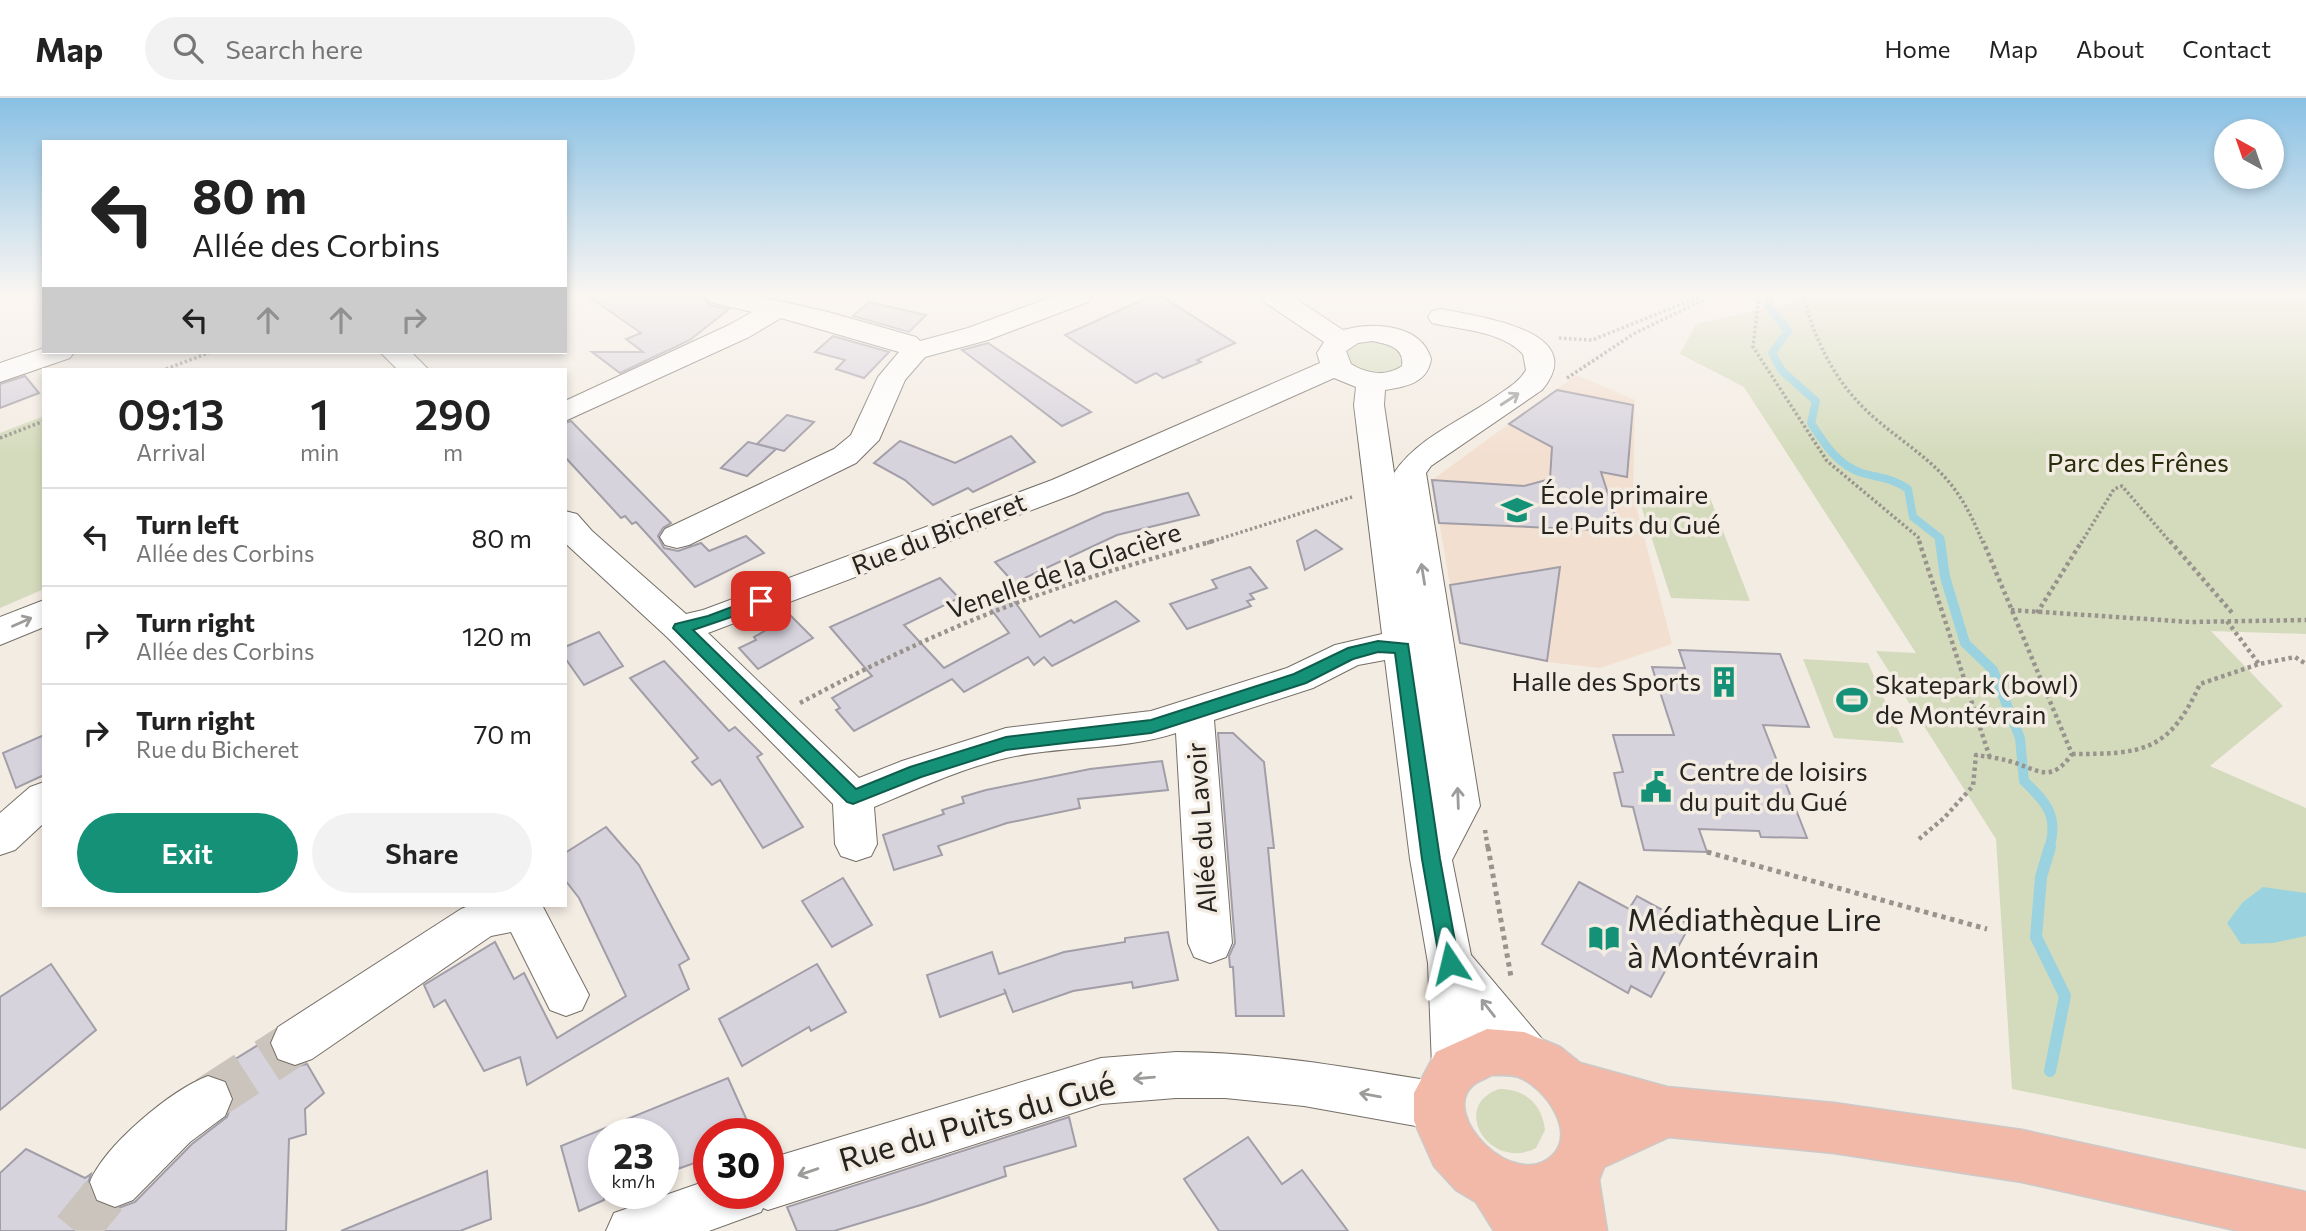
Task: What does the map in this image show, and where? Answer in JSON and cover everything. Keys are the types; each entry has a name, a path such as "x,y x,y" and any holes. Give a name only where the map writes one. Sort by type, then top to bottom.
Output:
{"main road":[{"path":"1580,1231 1579,1163 1587,1133 1584,1116 1567,1084 1548,1067 1525,1055 1488,1052 1471,1056 1447,1086 1440,1125 1447,1145 1460,1163 1476,1178 1497,1189 1518,1194 1539,1194 1557,1187 1579,1163 1667,1112"},
{"path":"1567,1084 1667,1112 1834,1128 1968,1146 2306,1219"},
{"path":"1497,1189 1527,1231"}],"street":[{"path":"567,411 701,349"},
{"path":"677,537 845,456 864,440 892,377 915,351 923,349"},
{"path":"1333,349 1357,378 1371,381 1397,379 1415,370 1418,360 1413,349"},
{"path":"1338,353 1342,349"},
{"path":"1431,859 1460,806 1410,473 1420,459 1521,392 1538,377 1541,361 1534,349"},
{"name":"Rue du Bicheret","path":"680,628 711,620 1063,487 1338,353"},
{"path":"0,373 54,354"},
{"path":"396,354 413,368"},
{"path":"1371,381 1369,405 1380,488 1431,859 1450,963 1447,1086"},
{"path":"570,536 680,628 853,797 856,844"},
{"path":"0,632 42,613"},
{"path":"853,797 916,772 1006,743 1151,726 1300,678 1348,654 1378,647 1403,648"},
{"name":"Allée du Lavoir","path":"1194,714 1210,943"},
{"path":"0,838 42,800"},
{"path":"295,1043 476,922 506,912 525,915 566,995"},
{"path":"1450,963 1525,1055"},
{"name":"Rue du Puits du Gué","path":"784,1180 1101,1082 1176,1075 1225,1075 1304,1083 1447,1086"},
{"path":"115,1182 173,1125 208,1099"},
{"path":"632,1231 698,1209"}],"path":[{"path":"1565,379 1611,349"},
{"path":"1755,349 1826,461 1918,537 1990,758"},
{"path":"1822,349 1844,387 1860,405 1948,481 1959,495 1973,518 2072,754"},
{"path":"169,368 206,354"},
{"path":"0,438 42,422"},
{"path":"2036,613 2114,489 2122,486 2234,615"},
{"name":"Venelle de la Glacière","path":"772,718 877,661 949,629 1052,590 1264,527 1380,488"},
{"path":"2011,610 2227,621 2306,620"},
{"path":"2227,621 2259,664"},
{"path":"2072,754 2125,753 2158,743 2179,725 2200,684 2259,664 2295,657 2306,664"},
{"path":"1919,839 1944,818 1973,786 1976,755 2010,761 2039,774 2062,768 2072,754"},
{"path":"1484,821 1512,982"},
{"path":"1707,852 1987,929"}],"shaded area":[{"path":"1576,375 1635,400 1633,494 1672,644 1600,668 1547,662 1460,643 1432,480"}],"green space":[{"path":"1400,349 1408,364 1386,376 1349,367 1344,350"},
{"name":"Parc des Frênes","path":"1683,349 2306,349 2306,634 2211,631 2283,706 2210,766 2306,808 2306,1149 2012,1089 1996,839 1876,651 1916,653 1744,387 1680,354"},
{"path":"42,417 42,590 0,608 0,433"},
{"path":"1637,493 1709,495 1750,601 1671,598"},
{"name":"Skatepark (bowl) de Montévrain","path":"1803,659 1868,663 1904,743 1834,738"},
{"path":"1499,1089 1524,1095 1536,1106 1545,1130 1536,1148 1519,1153 1504,1151 1491,1144 1482,1134 1477,1121 1477,1109 1484,1097"}],"water":[{"path":"2263,887 2306,893 2306,936 2273,943 2241,944 2227,923 2243,902"}],"building":[{"path":"639,349 671,349 620,373 592,352 643,352"},
{"path":"819,349 878,349 889,352 864,378 836,369 845,360 815,352"},
{"path":"997,349 1091,412 1062,426 962,350"},
{"path":"1086,349 1222,349 1197,360 1201,362 1163,378 1156,373 1136,383"},
{"path":"25,376 39,393 0,408 0,384"},
{"path":"1557,390 1633,405 1627,477 1601,472 1620,531 1439,523 1432,480 1524,486 1550,479 1552,447 1509,424"},
{"path":"787,415 814,422 784,451 757,444"},
{"path":"571,421 671,523 663,528 658,536 664,548 678,551 701,543 709,551 746,536 764,553 695,587 636,522 632,524 625,516 621,518 567,459 567,422"},
{"path":"1011,436 1035,462 973,492 968,488 933,505 905,480 874,463 900,441 955,463"},
{"path":"748,442 776,449 747,476 721,468"},
{"path":"1188,493 1199,515 1117,535 1014,583 995,562 1104,513"},
{"path":"1316,530 1342,549 1305,570 1297,541"},
{"path":"1250,567 1267,588 1250,594 1254,599 1247,601 1251,606 1187,629 1170,604 1217,588 1212,580"},
{"path":"1560,567 1547,661 1460,643 1450,585"},
{"path":"940,578 959,598 904,625 944,668 1009,633 987,604 1010,595 1040,637 1116,601 1139,621 1052,666 1044,657 1034,665 1028,657 964,692 952,679 854,731 836,710 840,708 832,698 872,676 830,627"},
{"path":"791,616 813,638 758,669 739,648"},
{"path":"599,632 623,666 584,685 567,661 567,646"},
{"path":"1679,650 1780,654 1809,727 1763,725 1807,838 1761,837 1759,831 1699,829 1707,852 1644,850 1633,807 1622,806 1614,773 1623,772 1613,735 1674,735 1652,667 1685,668"},
{"path":"664,661 729,731 735,727 762,754 757,757 803,827 763,848 720,780 712,785 692,762 698,758 630,678"},
{"path":"1218,733 1233,733 1264,762 1274,848 1268,848 1284,1016 1236,1016 1233,967 1230,967 1229,956 1235,943"},
{"path":"42,736 42,776 16,788 3,753"},
{"path":"1162,761 1168,790 1078,799 1080,808 1007,823 938,846 942,855 894,870 883,835 944,814 942,810 964,803 962,797 1090,769"},
{"path":"606,827 639,865 689,959 679,965 689,989 527,1085 520,1057 484,1071 445,1000 434,1007 424,985 495,942 514,979 524,973 557,1038 626,996 579,898 567,883 567,852"},
{"path":"843,878 872,925 832,947 802,901"},
{"path":"1579,882 1629,909 1637,896 1690,925 1651,997 1631,986 1628,993 1542,944"},
{"path":"1168,932 1178,980 1133,988 1132,982 1073,991 1013,1012 1006,993 940,1017 927,975 992,952 999,974 1064,952 1125,942 1125,938"},
{"path":"51,964 96,1030 0,1110 0,997"},
{"path":"817,964 846,1012 811,1031 809,1027 742,1066 719,1019"},
{"path":"271,1037 269,1044 276,1060 294,1067 307,1064 324,1093 305,1109 306,1134 289,1139 286,1231 0,1231 0,1173 26,1149 85,1178 91,1174 88,1183 96,1202 116,1209 135,1202 192,1144 227,1117 234,1098 227,1081 211,1074"},
{"path":"728,1078 746,1118 693,1118 693,1164 679,1168 679,1118 630,1118"},
{"path":"1069,1117 1076,1146 1004,1167 1006,1176 924,1204 834,1231 797,1231 787,1207"},
{"path":"588,1135 588,1207 579,1211 561,1146"},
{"path":"1248,1137 1282,1184 1302,1170 1348,1231 1219,1231 1184,1179"},
{"path":"487,1171 491,1219 460,1231 341,1231"}],"waterway":[{"path":"1775,349 1772,353 1782,371 1816,401 1811,423 1832,452 1853,469 1891,480 1908,489 1913,517 1940,538 1941,543"},
{"path":"1940,541 1945,577 1965,643 1993,670 2020,738 2024,781 2045,803 2052,819 2049,849"},
{"path":"2050,847 2041,877 2036,937 2065,996 2050,1071"}],"tunnel":[{"path":"208,1099 295,1043"},
{"path":"75,1231 115,1182"}],"place":[{"name":"École primaire Le Puits du Gué","path":"1517,510"},
{"name":"Halle des Sports","path":"1724,682"},
{"name":"Skatepark (bowl) de Montévrain","path":"1852,700"},
{"name":"Centre de loisirs du puit du Gué","path":"1656,787"},
{"name":"Médiathèque Lire à Montévrain","path":"1604,938"}],"route":[{"path":"761,601 711,620 680,628 853,797 916,772 1006,743 1151,726 1300,678 1348,654 1378,647 1403,648 1431,859 1450,963"}]}
